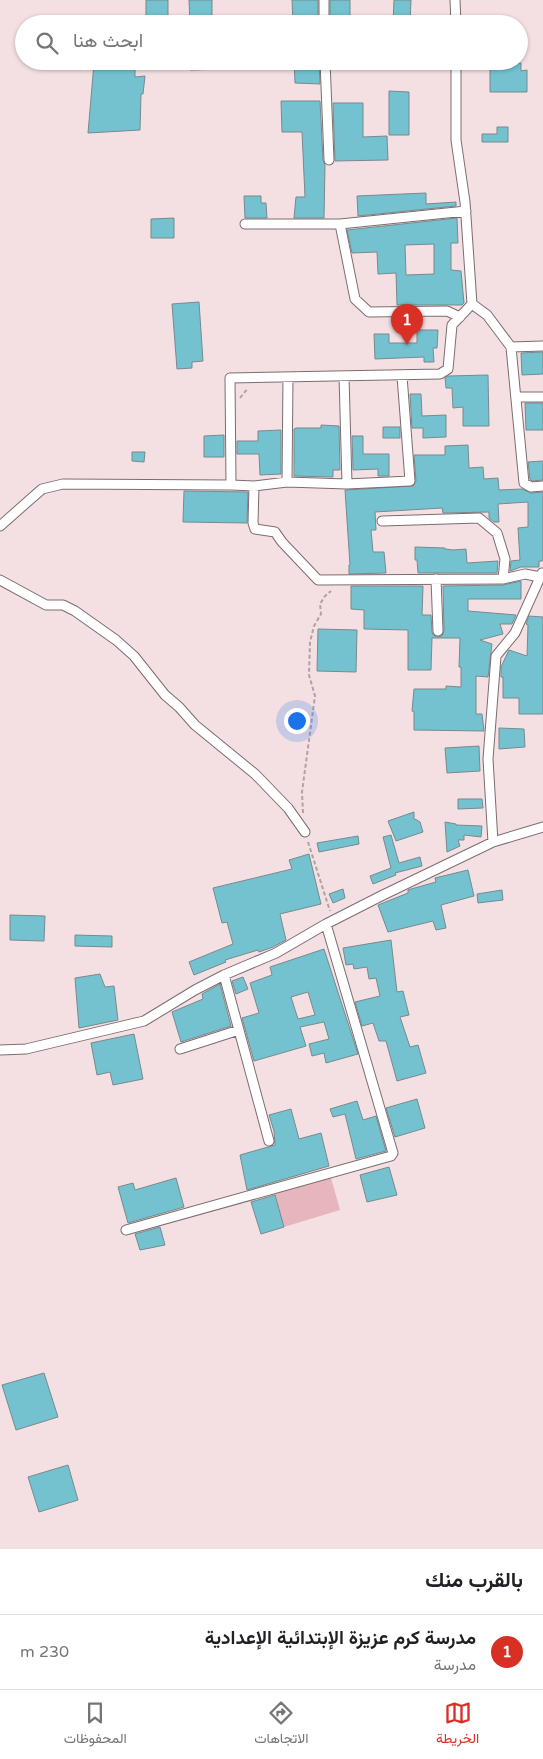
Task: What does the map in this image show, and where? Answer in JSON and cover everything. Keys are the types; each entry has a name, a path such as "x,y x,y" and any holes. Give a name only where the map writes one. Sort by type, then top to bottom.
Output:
{"street":[{"path":"324,0 324,15"},
{"path":"455,0 456,15"},
{"path":"326,70 328,160"},
{"path":"231,485 230,378 402,376 440,374 448,369 452,325 472,304 466,211 456,140 456,70"},
{"path":"245,224 340,224 466,211"},
{"path":"340,224 355,300 369,312 447,311 460,317"},
{"path":"472,304 486,315 511,347 524,483 532,487 543,486"},
{"path":"511,347 543,346"},
{"path":"344,376 347,484"},
{"path":"0,526 42,489 63,484 254,486 288,482 347,484 410,481 402,376"},
{"path":"288,377 288,482"},
{"path":"517,397 543,397"},
{"path":"254,486 253,523 255,529 275,532 318,580 503,578 525,574 542,574 514,633 496,656 488,759 493,842"},
{"path":"382,521 479,518 497,533 505,559 503,578"},
{"path":"436,579 438,631"},
{"path":"0,580 46,605 63,605 75,611 122,645 134,656 165,695 195,725 255,774 288,808 304,832"},
{"path":"0,1050 26,1049 144,1021 224,975 276,954 329,922 493,842 543,827"},
{"path":"126,1230 391,1156 393,1153 329,922"},
{"path":"224,975 269,1141"},
{"path":"180,1048 239,1030"}],"path":[{"path":"238,400 251,386"},
{"path":"329,922 304,832 302,792 315,696 309,675 310,642 314,626 321,614 320,604 325,596 344,580"}],"shaded area":[{"path":"331,1178 340,1210 284,1227 274,1193"}],"building":[{"path":"146,0 168,0 168,15 146,15"},
{"path":"189,0 212,0 212,15 190,15"},
{"path":"292,0 318,0 318,15 293,15"},
{"path":"330,0 350,0 350,15 330,15"},
{"path":"394,0 411,0 410,15 393,15"},
{"path":"93,70 135,70 135,77 145,76 143,94 141,94 140,130 88,133"},
{"path":"294,70 319,70 320,84 295,83"},
{"path":"490,70 527,70 527,92 490,92"},
{"path":"389,91 409,92 409,135 389,135"},
{"path":"281,101 320,101 323,160 325,165 324,218 294,218 296,197 305,197 302,132 282,132"},
{"path":"333,103 363,103 363,137 387,136 388,160 335,161"},
{"path":"497,127 508,127 508,142 482,142 482,134 497,134"},
{"path":"426,193 426,204 456,202 456,206 358,216 357,196"},
{"path":"244,196 261,196 261,203 266,203 267,218 245,218"},
{"path":"174,218 174,238 151,238 151,219"},
{"path":"457,218 458,243 451,243 451,270 461,271 464,303 462,305 397,305 396,273 378,274 377,252 352,253 347,230","holes":["434,244 434,274 406,275 405,245"]},
{"path":"199,302 203,361 192,362 192,368 177,369 172,304"},
{"path":"417,330 438,330 437,348 433,348 434,362 424,362 424,357 375,359 374,334 389,334 389,343 417,343"},
{"path":"543,352 543,374 522,375 521,353"},
{"path":"488,375 489,426 463,426 463,407 453,408 452,388 446,388 445,378 448,376"},
{"path":"410,394 421,394 422,416 446,415 446,437 423,438 423,428 412,428"},
{"path":"525,403 543,403 543,430 526,430"},
{"path":"321,425 339,426 340,470 333,470 333,477 294,476 294,429 321,428"},
{"path":"383,427 400,427 400,438 383,438"},
{"path":"281,430 281,474 260,475 259,454 237,454 237,441 258,441 258,431"},
{"path":"224,435 224,457 204,457 204,436"},
{"path":"352,436 363,436 363,454 389,454 389,476 378,476 378,469 353,470"},
{"path":"468,445 469,468 483,467 484,479 498,478 499,490 522,489 531,493 543,492 543,561 539,561 539,567 521,567 510,571 511,561 520,560 518,528 528,527 528,502 498,504 499,522 494,522 489,518 489,512 443,513 442,508 375,512 376,530 371,530 373,552 384,552 386,573 349,574 345,490 413,486 416,481 414,455 445,455 445,446"},
{"path":"132,452 145,452 144,462 132,461"},
{"path":"543,461 543,480 532,481 530,479 528,462"},
{"path":"184,491 248,492 247,523 183,522"},
{"path":"415,547 453,550 466,549 467,563 498,561 497,573 418,573"},
{"path":"521,581 521,599 468,599 468,611 516,615 512,624 500,624 503,634 480,640 492,644 488,677 476,676 476,714 482,714 484,731 414,730 414,712 412,711 414,689 446,689 446,686 461,687 461,667 459,667 460,638 432,638 431,670 408,670 408,630 364,629 364,610 351,609 351,586 423,586 422,615 431,615 432,632 433,635 438,637 442,636 444,631 443,586 503,585"},
{"path":"529,616 543,617 543,714 519,714 519,698 503,698 501,667 509,650 527,656 528,625 526,624"},
{"path":"318,629 357,630 356,672 317,671"},
{"path":"499,728 524,729 525,747 499,749"},
{"path":"479,746 480,771 447,773 445,748"},
{"path":"458,799 482,799 483,808 458,809"},
{"path":"414,812 414,819 420,822 423,832 396,841 388,821"},
{"path":"445,822 456,825 482,826 481,837 464,835 464,840 458,840 460,846 447,852"},
{"path":"391,835 399,863 420,857 422,866 395,873 396,875 373,884 370,876 391,868 383,837"},
{"path":"358,836 359,844 319,852 317,843"},
{"path":"309,854 321,904 280,914 286,940 259,952 258,950 225,960 226,962 194,975 189,962 233,944 227,922 222,923 213,888 292,869 289,860"},
{"path":"468,870 474,896 441,905 446,928 436,930 433,921 388,932 378,905 408,893 408,890 436,882 435,878"},
{"path":"343,889 345,898 333,903 329,894"},
{"path":"502,890 503,900 478,903 477,894"},
{"path":"10,915 45,916 44,941 10,940"},
{"path":"75,935 112,936 112,947 75,946"},
{"path":"391,940 397,992 403,991 409,1015 400,1017 410,1047 418,1045 426,1073 397,1081 386,1041 379,1041 373,1023 362,1026 355,1002 380,996 376,978 369,979 367,967 354,969 353,964 346,965 343,948"},
{"path":"324,949 358,1054 326,1063 324,1053 312,1056 309,1044 329,1039 324,1022 300,1027 306,1046 254,1061 242,1018 259,1013 250,983 272,975 270,967","holes":["308,992 315,1015 298,1019 291,997"]},
{"path":"100,974 105,987 114,986 118,1020 79,1028 75,978"},
{"path":"243,977 248,989 236,994 232,981"},
{"path":"220,984 231,1026 181,1042 172,1012 203,999 202,994"},
{"path":"134,1034 143,1079 113,1085 110,1072 97,1075 91,1043"},
{"path":"417,1099 425,1128 395,1137 386,1108"},
{"path":"357,1101 363,1120 376,1116 386,1151 356,1159 345,1114 333,1117 330,1109"},
{"path":"291,1109 299,1139 321,1133 329,1166 247,1190 240,1155 275,1145 274,1131 269,1115"},
{"path":"389,1167 397,1195 367,1202 360,1175"},
{"path":"176,1178 184,1207 128,1223 118,1187 133,1183 135,1190"},
{"path":"275,1195 284,1227 261,1234 251,1202"},
{"path":"160,1227 165,1245 140,1250 135,1234"},
{"path":"44,1373 58,1417 16,1430 2,1385"},
{"path":"68,1465 78,1500 39,1512 28,1477"}],"place":[{"name":"مدرسة كرم عزيزة الإبتدائية الإعدادية","path":"407,345"}]}
